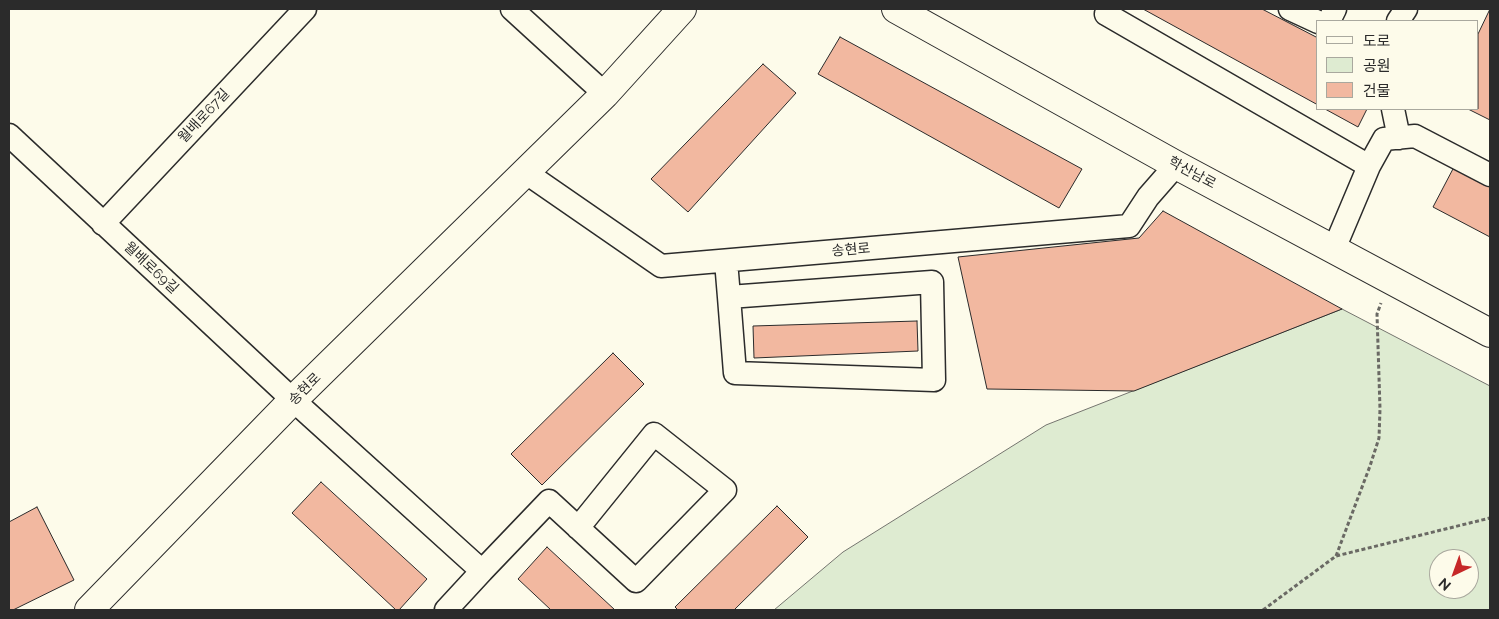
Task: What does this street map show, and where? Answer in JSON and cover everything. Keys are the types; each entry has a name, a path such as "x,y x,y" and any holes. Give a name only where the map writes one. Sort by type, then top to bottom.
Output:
{"main road":[{"name":"송현로","path":"89,610 293,400 605,94 682,9"},
{"name":"학산남로","path":"896,9 1176,165 1490,333"}],"street":[{"name":"월배로67길","path":"104,224 305,9"},
{"path":"512,9 605,94"},
{"path":"1290,9 1316,21"},
{"path":"1399,20 1406,9"},
{"path":"1104,10 1369,166"},
{"path":"1393,110 1400,138"},
{"name":"월배로69길","path":"9,135 293,400 482,571"},
{"path":"1334,249 1369,166 1384,139 1415,136 1488,170"},
{"name":"송현로","path":"525,172 661,266 1128,226 1148,197 1176,165"},
{"path":"726,260 735,373 934,380 932,282 729,297"},
{"path":"446,610 549,501 578,528 636,581 725,490 654,434 578,528"}],"path":[{"path":"1336,556 1370,466 1378,438 1380,409 1377,314 1388,278"},
{"path":"1263,610 1336,556 1490,518"}],"green space":[{"path":"1342,309 1490,386 1490,610 774,610 843,552 1046,425"}],"building":[{"path":"1143,9 1262,9 1316,37 1316,104"},
{"path":"1490,9 1490,120 1470,110 1479,110 1479,32"},
{"path":"840,37 1082,169 1059,208 818,74"},
{"path":"763,64 796,93 688,212 651,179"},
{"path":"1327,110 1366,110 1358,127"},
{"path":"1454,167 1490,186 1490,237 1433,207"},
{"path":"1163,211 1342,309 1134,391 987,389 958,257 1139,238"},
{"path":"917,321 918,351 754,358 753,326"},
{"path":"613,353 644,384 542,485 511,454"},
{"path":"321,482 427,579 399,610 396,610 292,513"},
{"path":"777,506 808,537 734,610 678,610 675,607"},
{"path":"37,507 74,580 13,610 9,610 9,522"},
{"path":"547,547 615,610 551,610 518,579"}]}
